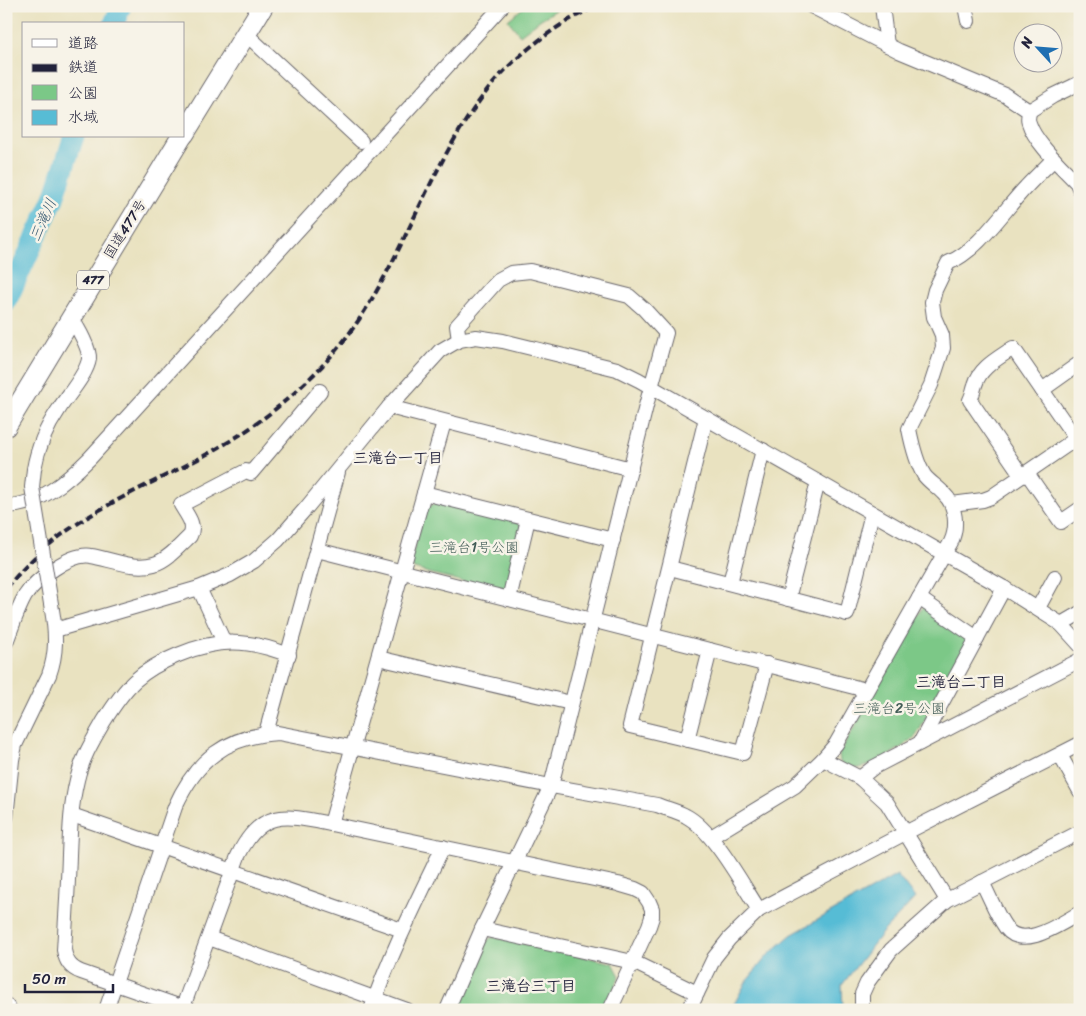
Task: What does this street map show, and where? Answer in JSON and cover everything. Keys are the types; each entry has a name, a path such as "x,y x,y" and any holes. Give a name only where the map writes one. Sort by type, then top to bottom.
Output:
{"highway":[{"name":"国道477号","path":"185,132 263,6"},
{"name":"国道477号","path":"6,426 181,138"}],"street":[{"path":"6,506 25,502 58,487 90,458 502,6"},
{"path":"811,6 928,64 1005,95 1029,111"},
{"path":"882,6 887,45"},
{"path":"965,6 968,21"},
{"path":"246,34 361,141"},
{"path":"1029,111 1053,96 1080,83"},
{"path":"1029,111 1029,125 1054,159 1077,183 1080,190"},
{"path":"711,837 795,786 823,760 836,744 944,555 955,533 952,504 924,475 911,440 909,429 931,385 943,348 942,335 933,310 932,302 935,290 948,262 955,260 970,250 1026,186 1054,159"},
{"path":"447,1010 482,929 551,786 647,402 666,334 634,299 620,293 530,270 511,274 498,280 456,326 459,340"},
{"path":"6,818 8,786 15,745 49,675 55,650 55,630 32,486 36,455 43,433 79,382 89,359 81,333 71,318"},
{"path":"55,630 199,588 230,575 254,561 278,540 390,407 440,351 459,340 487,338 617,369 652,387 1038,608 1061,624 1080,644"},
{"path":"952,504 983,500 991,496 1025,475 1078,437 1013,348 982,370 970,400 1025,475 1061,522 1080,509"},
{"path":"1042,390 1080,364"},
{"path":"6,642 25,597 31,589 58,565 84,555 139,566 163,560 192,532 193,526 181,505 246,471 251,473 320,392"},
{"path":"390,407 630,469"},
{"path":"706,418 630,726 743,753 766,664"},
{"path":"331,824 444,422"},
{"path":"730,583 763,450"},
{"path":"266,734 339,467"},
{"path":"788,599 818,482"},
{"path":"424,493 613,540"},
{"path":"670,568 848,614 872,513"},
{"path":"509,599 528,519"},
{"path":"317,550 866,690"},
{"path":"1038,608 1055,577"},
{"path":"199,588 224,642"},
{"path":"920,742 1004,588"},
{"path":"919,598 978,638"},
{"path":"1061,624 1080,613"},
{"path":"288,656 254,644 224,642 196,649 160,663 134,680 123,691 92,742 83,760 77,780 72,815 64,950 66,959 74,969 114,985 187,1009 208,938 246,840 263,823 276,818 289,817 331,824 635,888 643,893 649,902 652,909 652,917 650,926 610,1010"},
{"path":"687,740 710,650"},
{"path":"378,658 571,703"},
{"path":"860,778 874,767 920,742 1080,660"},
{"path":"106,1010 178,801 188,782 206,760 228,745 242,739 266,734 278,733 657,805 688,817 711,837 760,910"},
{"path":"689,1010 714,958 729,938 760,910 906,832 1080,744"},
{"path":"1060,755 1080,792"},
{"path":"823,760 860,778 887,803 946,900"},
{"path":"72,815 402,930"},
{"path":"862,1010 862,994 866,983 891,950 946,900 1080,832"},
{"path":"373,1004 402,930 443,847"},
{"path":"982,882 1006,928 1020,938 1035,936 1080,913"},
{"path":"482,929 633,962 697,993"},
{"path":"208,938 373,1004 407,1010"},
{"path":"6,1005 10,1010"}],"green space":[{"path":"525,6 563,6 541,19 520,35 508,20"},
{"name":"三滝台1号公園","path":"439,501 514,520 522,526 507,586 498,591 414,569 410,562 426,508"},
{"name":"三滝台2号公園","path":"925,604 972,637 916,736 895,752 875,762 866,766 850,768 840,762 839,754"},
{"path":"493,937 613,963 620,976 604,1010 454,1010 484,942"}],"water":[{"path":"897,875 915,898 882,933 842,985 843,1010 741,1010 733,1006 746,982 768,955 791,935"}],"waterway":[{"name":"三滝川","path":"115,22 121,6"},
{"name":"三滝川","path":"6,302 54,198 73,138"}],"railway":[{"path":"6,589 29,563 54,540 108,505 195,461 238,436 276,408 311,377 348,334 371,300 391,265 446,154 467,119 491,86 508,67 538,41 569,20 596,6"}],"district":[{"name":"三滝台一丁目","path":"398,458"},
{"name":"三滝台二丁目","path":"961,682"},
{"name":"三滝台三丁目","path":"531,986"}]}
